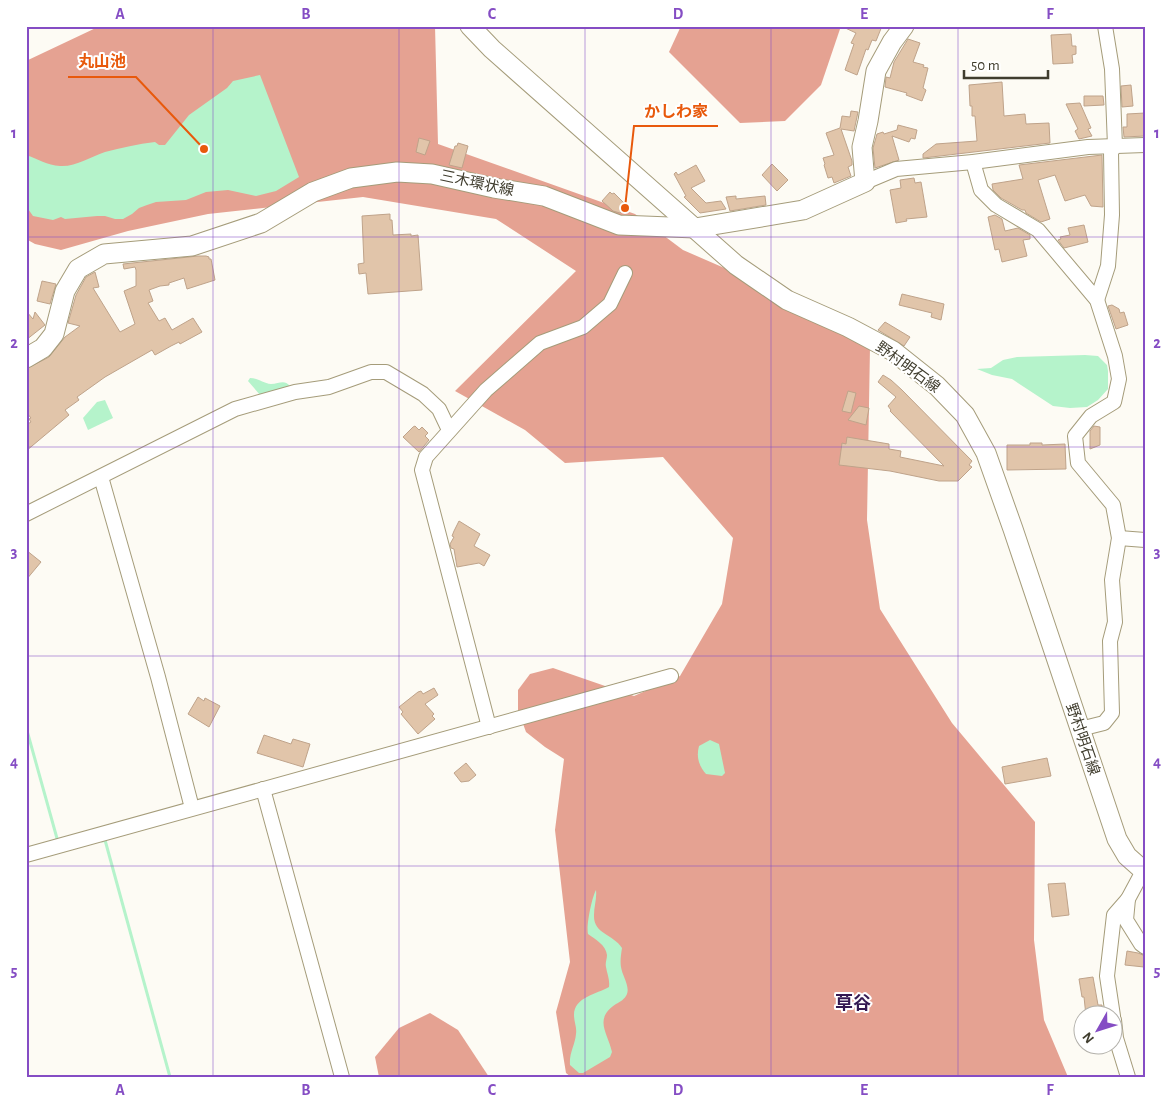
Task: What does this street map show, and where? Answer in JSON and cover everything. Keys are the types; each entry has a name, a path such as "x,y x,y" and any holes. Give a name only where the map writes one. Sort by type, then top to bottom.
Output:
{"main road":[{"path":"470,26 500,56 695,228 803,210 865,182 862,146 876,71 892,42 904,26"},
{"name":"三木環状線","path":"26,358 43,348 54,334 65,291 78,269 104,254 192,246 261,223 313,192 351,178 397,172 432,174 494,188 544,196 619,225 695,228"},
{"name":"野村明石線","path":"695,228 736,265 787,300 848,326 893,351 937,386 965,416 989,461 1117,839 1127,856 1144,872"}],"street":[{"path":"1097,300 1108,266 1112,215 1111,152 1115,146 1112,68 1105,26"},
{"path":"865,182 896,169 974,162 1088,147 1145,145"},
{"path":"974,162 981,190 996,205 1038,230 1097,300 1115,356 1119,379 1114,402 1091,416 1075,436 1078,463 1113,505 1119,538 1112,580 1115,622 1110,640 1112,713 1104,722 1080,729"},
{"path":"489,727 422,470 426,457 486,390 540,344 583,327 610,304 625,273"},
{"path":"26,514 235,409 295,392 328,387 371,372 386,372 423,394 439,409 449,430"},
{"path":"101,477 158,677 192,808"},
{"path":"1119,538 1145,540"},
{"path":"26,855 671,676"},
{"path":"263,789 342,1077"},
{"path":"1112,1006 1107,976 1114,915 1128,899 1144,872"},
{"path":"1128,899 1126,920 1140,944 1145,947"},
{"path":"1122,1056 1128,1077"}],"shaded area":[{"path":"100,26 435,26 438,144 635,214 683,250 798,300 870,347 867,520 880,609 952,723 1035,822 1034,940 1044,1020 1068,1077 571,1077 566,1073 556,1012 570,962 555,830 564,759 526,732 518,710 518,690 530,674 553,668 634,696 680,676 722,604 733,538 663,457 565,463 525,430 455,391 576,271 496,219 363,197 208,214 128,231 61,250 35,244 26,239 26,61"},
{"path":"681,26 840,26 840,29 821,85 785,121 740,123 669,52"},
{"path":"260,75 299,177 276,191 256,196 228,190 206,192 186,200 156,202 139,208 123,219 97,216 65,219 61,217 53,220 33,216 26,206 26,155 51,164 66,166 105,152 130,146 155,142 159,145 165,145 189,115 227,88 233,81"},
{"path":"1098,356 1107,365 1108,371 1108,389 1098,400 1087,407 1053,406 1012,379 992,375 977,369 991,368 1003,360 1017,357"},
{"path":"250,378 271,384 283,382 290,386 260,395 248,381"},
{"path":"105,400 113,418 88,430 83,418 97,402"},
{"path":"710,740 719,744 725,773 722,776 706,774 699,761 699,746"},
{"path":"596,890 595,921 600,930 622,948 621,967 628,991 624,999 605,1015 605,1032 612,1052 610,1057 583,1073 579,1073 570,1065 570,1057 576,1034 575,1009 582,1000 609,987 605,948 588,934 590,912"},
{"path":"430,1013 458,1030 489,1077 379,1077 375,1057 399,1028"}],"building":[{"path":"841,26 882,26 876,41 872,40 868,50 866,49 857,75 845,70 854,44 851,43 856,33"},
{"path":"1071,34 1072,46 1076,46 1076,54 1072,55 1073,63 1053,64 1051,35"},
{"path":"908,39 920,43 913,62 928,68 923,88 926,90 922,101 906,95 907,93 885,87 886,77 890,78 894,62"},
{"path":"1002,82 1004,116 1025,114 1026,124 1049,123 1050,143 923,158 923,154 936,144 977,141 975,116 972,116 972,106 970,106 969,85"},
{"path":"1131,85 1133,106 1122,107 1121,86"},
{"path":"1084,96 1103,96 1104,105 1084,106"},
{"path":"1080,103 1091,128 1088,129 1092,136 1079,139 1075,131 1078,129 1066,104"},
{"path":"851,111 858,112 854,131 841,129 852,161 852,165 848,167 851,176 834,183 832,177 828,178 824,165 823,158 834,155 826,133 840,128 842,116 850,117"},
{"path":"1145,113 1145,136 1124,137 1123,127 1127,127 1127,114"},
{"path":"898,125 917,130 915,139 911,138 909,142 892,136 899,160 875,168 873,148 877,134 897,130"},
{"path":"419,138 430,141 425,155 416,152"},
{"path":"458,143 468,146 462,168 449,165 455,146"},
{"path":"1102,155 1103,207 1091,206 1085,195 1065,201 1055,175 1038,180 1050,219 1041,222 1026,213 1025,210 1001,198 993,190 992,184 1023,179 1019,165"},
{"path":"772,164 788,180 777,191 762,175"},
{"path":"696,165 705,181 691,188 706,203 721,201 726,209 700,213 684,197 686,196 674,174 676,172 678,175"},
{"path":"914,178 915,183 921,182 927,217 906,219 907,221 896,223 890,190 901,188 900,180"},
{"path":"610,192 614,193 627,206 620,213 613,211 602,201"},
{"path":"736,196 736,199 765,196 766,205 730,211 726,197"},
{"path":"390,214 393,235 418,235 422,290 368,294 366,273 359,274 358,264 364,263 362,216"},
{"path":"995,215 1002,219 1005,231 1018,228 1030,235 1030,239 1023,240 1027,256 1002,262 999,249 995,250 988,217"},
{"path":"1084,225 1088,242 1064,248 1058,240 1061,239 1060,237 1070,235 1068,228"},
{"path":"206,256 211,259 215,280 187,289 184,278 169,283 169,285 160,286 149,290 153,301 148,303 159,321 165,318 172,330 193,318 202,332 155,355 152,350 105,377 77,397 79,400 65,410 69,415 26,451 26,425 31,422 29,419 31,418 26,412 26,369 49,357 65,337 80,326 68,323 76,295 86,277 95,272 99,287 93,288 120,332 135,324 124,291 136,286 136,270 135,267 124,269 123,264"},
{"path":"42,281 56,284 50,304 37,301"},
{"path":"902,294 944,304 941,320 931,317 932,313 899,305"},
{"path":"1112,305 1119,309 1120,313 1124,312 1128,325 1116,329 1108,306"},
{"path":"26,311 33,319 35,312 45,325 26,340"},
{"path":"885,322 910,337 904,346 878,330"},
{"path":"883,375 902,390 972,461 969,465 972,467 958,481 939,481 890,471 839,465 842,443 846,444 847,437 889,444 889,449 901,451 900,457 944,466 890,411 888,406 896,397 878,382"},
{"path":"848,391 856,393 851,413 842,411"},
{"path":"859,406 869,408 866,425 848,420"},
{"path":"415,426 419,430 422,427 428,433 425,436 429,440 419,452 403,437"},
{"path":"1094,426 1100,427 1100,445 1090,449 1090,431"},
{"path":"1030,443 1042,443 1042,445 1065,444 1066,469 1007,470 1007,445 1030,445"},
{"path":"459,521 480,534 474,546 490,555 484,566 479,563 457,567 454,549 451,548 450,544"},
{"path":"26,550 41,562 26,580"},
{"path":"434,688 438,695 425,704 434,714 432,716 435,719 418,734 401,714 403,712 399,707 418,692 421,691 423,694"},
{"path":"198,697 204,701 205,698 220,706 209,727 188,714"},
{"path":"264,735 291,744 293,739 310,744 303,767 257,753"},
{"path":"1047,758 1051,776 1005,784 1002,767"},
{"path":"466,763 476,775 469,781 461,782 454,773"},
{"path":"1065,883 1069,915 1052,917 1048,884"},
{"path":"1127,951 1145,956 1144,967 1125,965"},
{"path":"1093,977 1098,1005 1102,1006 1085,1006 1079,979"}],"waterway":[{"path":"26,727 58,842"},
{"path":"102,841 105,840 170,1077"}],"place":[{"name":"丸山池","path":"204,149"},
{"name":"かしわ家","path":"625,208"}],"district":[{"name":"草谷","path":"853,1003"}]}
